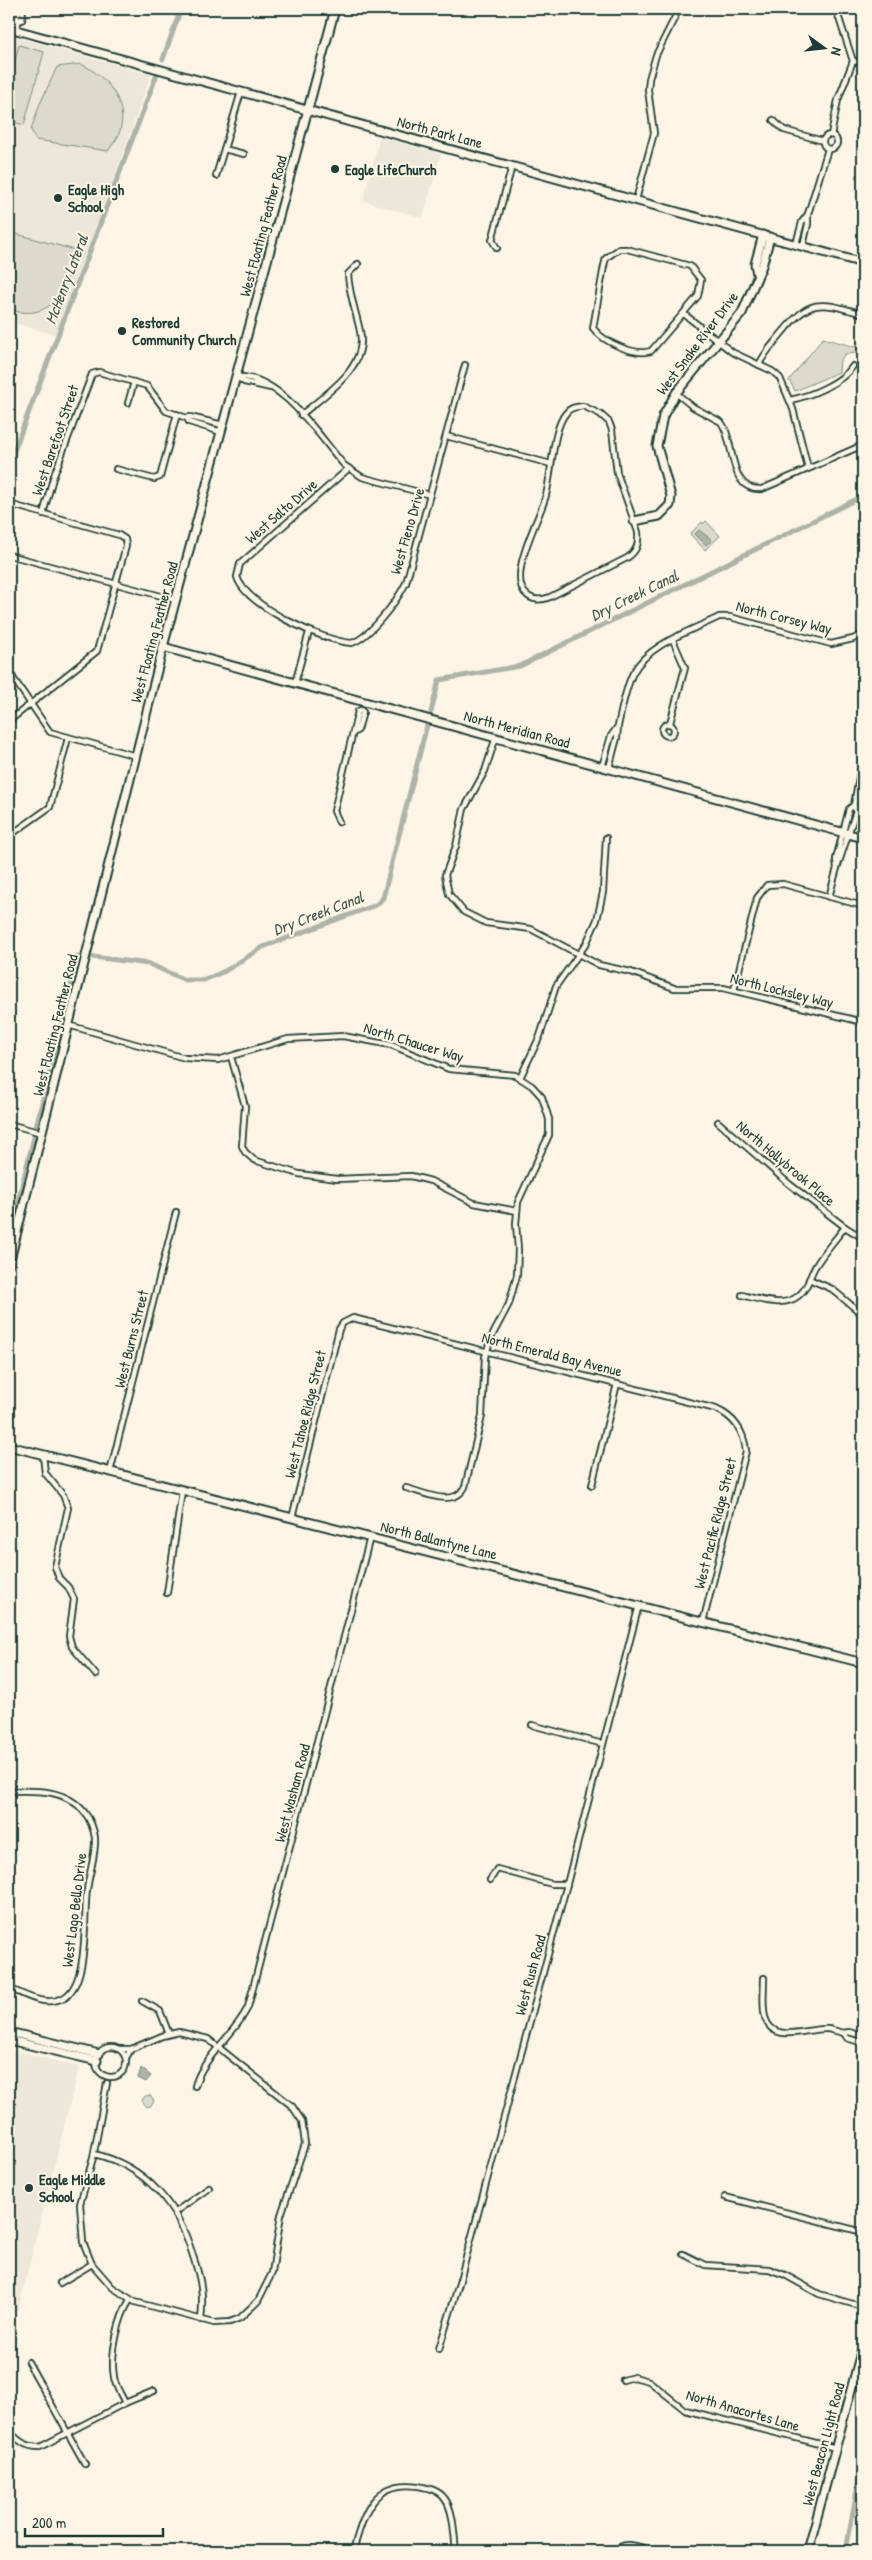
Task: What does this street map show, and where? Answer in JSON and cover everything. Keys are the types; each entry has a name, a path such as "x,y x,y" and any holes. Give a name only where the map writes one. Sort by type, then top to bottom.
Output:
{"street":[{"path":"18,20 16,19 20,9"},
{"path":"12,29 18,20 22,20 23,9"},
{"name":"West Floating Feather Road","path":"9,1264 163,647 336,9"},
{"path":"636,200 654,133 648,90 649,79 656,55 679,9"},
{"path":"831,136 838,100 853,61 836,9"},
{"name":"North Park Lane","path":"12,29 863,263"},
{"path":"853,61 863,63"},
{"path":"216,176 241,92"},
{"path":"773,120 784,130 823,141"},
{"path":"827,136 831,136 836,139 837,144 834,148 828,149 823,145 823,141 827,136"},
{"path":"224,149 244,154"},
{"path":"799,245 802,222 808,214 828,149"},
{"path":"497,248 492,240 512,166"},
{"name":"West Snake River Drive","path":"634,521 660,516 670,505 671,496 658,456 658,439 663,416 676,393 742,313 752,292 757,274 755,264 766,236"},
{"path":"627,248 690,266 698,274 701,288 684,314 655,348 646,353 639,353 602,337 593,328 593,320 606,258 614,251 627,248"},
{"path":"301,415 347,374 359,356 361,334 348,274 358,264"},
{"path":"758,364 794,319 808,308 832,305 863,314"},
{"path":"684,314 720,340 732,352 758,364 780,378 790,400 808,468"},
{"name":"West Fieno Drive","path":"309,632 352,643 366,636 403,588 465,366"},
{"path":"790,400 799,398 847,375 854,366"},
{"name":"West Barefoot Street","path":"43,514 53,478 92,374 99,372 134,382"},
{"path":"236,377 246,377 263,382 284,396 348,469 362,477 430,495"},
{"path":"128,403 134,382 147,386 166,411 187,418 189,422 222,429"},
{"path":"676,393 694,407 721,422 738,475 743,483 753,489 762,489 863,444"},
{"path":"583,406 600,414 609,422 612,430 616,473 634,521 639,541 633,554 550,597 538,600 523,591 519,576 530,537 547,495 551,464 566,413 573,407 583,406"},
{"path":"116,469 160,477 177,414"},
{"path":"446,436 551,464"},
{"name":"West Salto Drive","path":"309,632 245,591 237,577 240,564 348,469"},
{"path":"9,504 119,535 125,539 126,546 96,651 9,721"},
{"path":"9,555 176,600"},
{"name":"North Corsey Way","path":"605,767 611,736 618,726 630,679 637,666 648,654 673,640 724,616 831,644 852,640 863,634"},
{"path":"295,682 309,632"},
{"path":"670,723 685,668 673,640"},
{"name":"North Meridian Road","path":"163,647 863,838"},
{"path":"9,672 46,729 68,738 136,756"},
{"path":"339,822 334,811 354,732 358,730 363,712 361,710 363,701"},
{"name":"North Locksley Way","path":"496,737 485,771 464,809 456,846 445,875 449,894 460,908 475,919 492,925 531,929 600,965 631,972 674,988 734,990 863,1022"},
{"path":"9,836 50,807 68,738"},
{"path":"829,897 837,868 836,859 846,833 849,809 854,805 863,755"},
{"path":"406,1488 450,1499 461,1494 482,1416 483,1374 487,1351 514,1288 518,1262 517,1211 522,1193 546,1144 550,1126 548,1110 542,1097 532,1086 520,1078 540,1036 556,986 579,955 592,932 600,911 607,850 606,838"},
{"path":"734,990 757,898 767,885 782,884 863,906"},
{"name":"North Chaucer Way","path":"68,1025 191,1060 212,1061 288,1039 343,1036 391,1045 449,1068 504,1073 520,1078"},
{"path":"231,1057 245,1106 242,1146 250,1157 293,1173 318,1178 337,1179 391,1175 418,1177 441,1186 474,1203 517,1211"},
{"name":"North Hollybrook Place","path":"718,1122 788,1183 863,1238"},
{"path":"9,1124 42,1133"},
{"name":"West Burns Street","path":"110,1472 176,1212"},
{"path":"742,1295 771,1302 790,1300 801,1294 815,1266 845,1226"},
{"path":"810,1279 832,1289 863,1316"},
{"name":"North Emerald Bay Avenue","path":"348,1319 358,1318 716,1409 728,1415 741,1431"},
{"name":"West Tahoe Ridge Street","path":"292,1518 339,1329 348,1319"},
{"path":"592,1485 617,1384"},
{"name":"West Pacific Ridge Street","path":"703,1622 745,1458 745,1444 741,1431"},
{"name":"North Ballantyne Lane","path":"9,1446 863,1663"},
{"path":"43,1454 45,1473 63,1495 68,1508 55,1567 59,1578 68,1587 74,1599 68,1636 72,1647 96,1674"},
{"path":"166,1593 182,1490"},
{"name":"West Washam Road","path":"196,2086 200,2072 242,2019 249,2004 370,1537"},
{"name":"West Rush Road","path":"439,2349 460,2280 567,1884 639,1605"},
{"path":"532,1725 603,1744"},
{"name":"West Lago Bello Drive","path":"9,1791 26,1790 64,1796 75,1802 90,1821 95,1836 94,1854 86,1892 83,1952 77,1980 64,1998 52,2002 39,2000 9,1988"},
{"path":"490,1880 497,1869 552,1884 567,1884"},
{"path":"764,1978 765,2016 768,2025 776,2032 783,2034 828,2029 863,2036"},
{"path":"142,2001 160,2011 169,2034"},
{"path":"9,2032 98,2058"},
{"path":"179,2032 199,2035 220,2048 292,2106 302,2121 305,2144 282,2215 272,2273 258,2301 246,2314 230,2322 214,2323 151,2308 130,2300 112,2287 92,2264 83,2242 80,2204 94,2154 107,2083 104,2075 98,2069 98,2058 106,2048 132,2049 169,2034 179,2032"},
{"path":"844,2033 847,2038 863,2043"},
{"path":"9,2040 98,2058"},
{"path":"118,2049 126,2058"},
{"path":"107,2083 124,2070 126,2058 132,2049"},
{"path":"104,2075 113,2077"},
{"path":"94,2154 112,2158 136,2171 161,2194 175,2212 187,2234 201,2281 203,2301 201,2320"},
{"path":"175,2212 209,2188"},
{"path":"725,2197 863,2232"},
{"path":"683,2254 705,2265 769,2269 785,2275 819,2294 863,2307"},
{"path":"60,2284 92,2264"},
{"path":"124,2403 114,2379 112,2360 124,2311 130,2300"},
{"name":"West Beacon Light Road","path":"808,2551 863,2345"},
{"path":"28,2362 85,2464"},
{"name":"North Anacortes Lane","path":"623,2380 634,2377 649,2382 685,2410 836,2448"},
{"path":"854,2378 863,2381"},
{"path":"9,2431 21,2444 30,2448 40,2447 124,2403 154,2390"},
{"path":"353,2551 364,2516 371,2503 384,2492 406,2485 429,2488 439,2492 446,2499 456,2551"},
{"path":"617,2551 626,2544 653,2551"}],"shaded area":[{"name":"Eagle High School","path":"9,35 151,75 57,335 9,322"},
{"path":"19,45 44,52 24,125 9,121 9,84"},
{"path":"81,64 91,69 107,84 119,102 122,123 118,136 108,151 36,140 31,130 39,106 57,67"},
{"path":"380,137 441,154 423,218 363,201"},
{"path":"9,232 75,250 68,277 57,299 38,311 9,310"},
{"path":"823,338 863,349 863,359 857,353 845,354 840,360 839,372 795,391 789,380"},
{"path":"706,521 720,536 705,550 690,534 702,522 703,524"},
{"path":"699,530 712,540 706,545 695,534"},
{"name":"Eagle Middle School","path":"9,2049 79,2067 18,2310 9,2308"},
{"path":"141,2068 151,2076 146,2082 138,2078"},
{"path":"148,2095 154,2101 148,2107 142,2101"}],"waterway":[{"name":"McHenry Lateral","path":"163,59 181,9"},
{"name":"McHenry Lateral","path":"9,464 157,74"},
{"name":"Dry Creek Canal","path":"431,712 439,680 520,666 863,496"},
{"name":"Dry Creek Canal","path":"93,957 149,964 185,980 204,980 225,971 263,947 376,905 383,898 427,725"},
{"name":"Dry Creek Canal","path":"36,1127 78,957 82,957"},
{"name":"Dry Creek Canal","path":"9,1238 35,1133"},
{"path":"846,2551 863,2457"}],"place":[{"name":"Eagle LifeChurch","path":"335,169"},
{"name":"Eagle High School","path":"58,198"},
{"name":"Restored Community Church","path":"122,331"},
{"name":"Eagle Middle School","path":"29,2188"}]}
